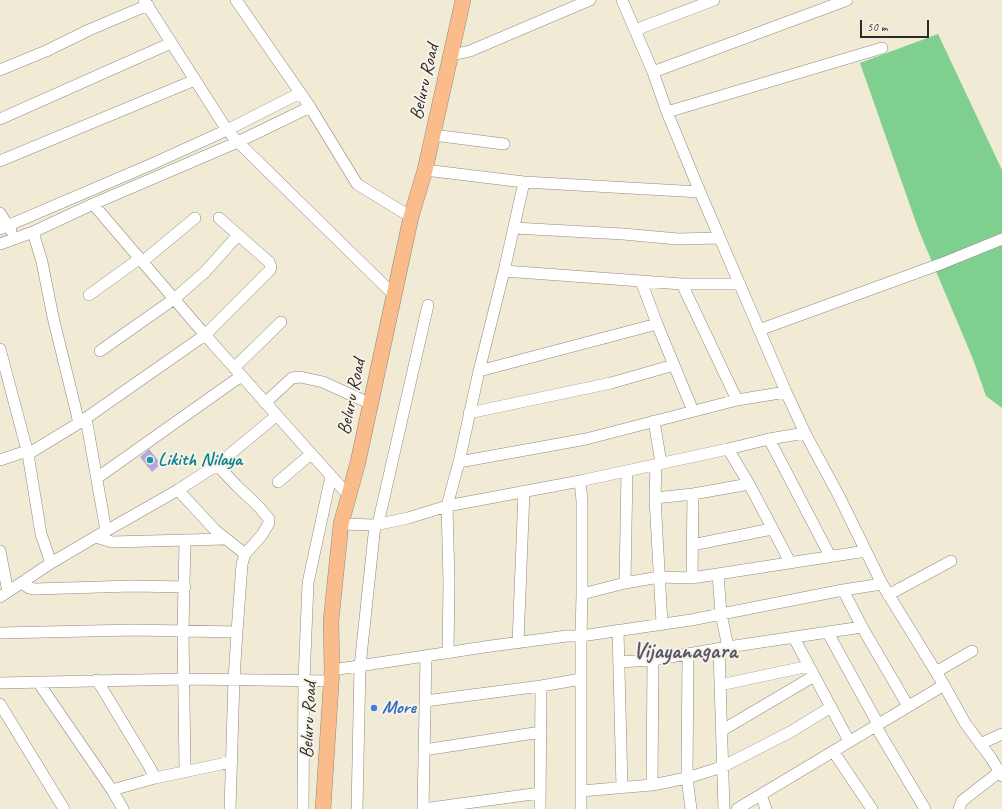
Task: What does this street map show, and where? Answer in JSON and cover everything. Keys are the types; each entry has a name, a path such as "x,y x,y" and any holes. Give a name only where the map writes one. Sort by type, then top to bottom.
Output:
{"highway":[{"name":"Beluru Road","path":"324,809 332,676 331,621 341,524 358,462 411,217 425,170 452,55 463,0"}],"street":[{"path":"236,0 310,106 356,184 411,217"},
{"path":"452,55 470,51 590,0"},
{"path":"622,0 653,72 667,112 719,238 805,433 840,496 888,595 944,685 965,723 1001,774 962,801 959,809"},
{"path":"635,30 714,0"},
{"path":"653,72 847,0"},
{"path":"0,70 46,51 146,2 227,130 394,296"},
{"path":"0,119 171,42"},
{"path":"667,112 882,48"},
{"path":"0,160 195,80"},
{"path":"4,227 152,164 227,130 300,93"},
{"path":"0,244 33,232 93,204 238,142 310,106"},
{"path":"433,135 504,144"},
{"path":"425,170 524,182 700,192"},
{"path":"448,653 449,581 447,506 459,462 469,413 524,182"},
{"path":"93,204 276,416 349,496"},
{"path":"0,213 4,227 17,238"},
{"path":"89,295 141,260 195,218"},
{"path":"0,460 27,453 83,420 205,335 270,270 271,267 269,262 219,218"},
{"path":"514,228 623,234 678,239 719,238"},
{"path":"33,232 42,262 53,317 83,420 97,478 106,531"},
{"path":"100,351 174,299 205,272 238,235"},
{"path":"759,330 943,263 1002,239"},
{"path":"504,271 682,284 740,284"},
{"path":"641,281 693,411"},
{"path":"682,284 737,400"},
{"path":"358,809 360,666 376,524 428,305"},
{"path":"97,478 238,372 281,322"},
{"path":"479,371 657,324"},
{"path":"0,349 27,453 41,534 51,563"},
{"path":"469,413 611,383 674,365"},
{"path":"265,403 292,378 300,376 322,382 371,404"},
{"path":"459,462 586,439 737,400 786,392"},
{"path":"0,551 4,594 51,563 178,490 217,465 276,416"},
{"path":"654,421 659,464 655,498 662,624"},
{"path":"341,524 376,524 408,518 447,506 580,481 728,449 769,438 805,433"},
{"path":"769,438 830,556"},
{"path":"728,449 749,484 790,562"},
{"path":"278,482 311,454"},
{"path":"217,465 269,519 269,523 262,535 246,554 242,564 234,679 228,809"},
{"path":"625,583 627,471"},
{"path":"303,809 304,681 308,583 331,476"},
{"path":"580,481 582,501 581,809"},
{"path":"655,498 693,494 749,484"},
{"path":"178,490 224,539 246,554"},
{"path":"518,642 524,491"},
{"path":"692,578 693,494"},
{"path":"692,546 772,529"},
{"path":"96,537 112,542 224,539"},
{"path":"185,540 183,631 185,679 185,771"},
{"path":"582,594 625,583 659,577 692,578 866,551"},
{"path":"888,595 951,561"},
{"path":"718,574 723,648 720,685 724,809"},
{"path":"22,583 29,588 35,589 132,586 185,587"},
{"path":"0,683 185,679 304,681 332,676 360,666 518,642 567,636 581,636 662,624 882,584"},
{"path":"843,590 862,627 908,706"},
{"path":"619,662 653,660 862,627"},
{"path":"0,633 134,630 237,632"},
{"path":"618,630 622,788"},
{"path":"828,633 876,724 925,809"},
{"path":"794,638 849,741"},
{"path":"936,672 972,651"},
{"path":"688,654 687,778 691,809"},
{"path":"426,656 423,809 540,793"},
{"path":"652,785 653,660"},
{"path":"720,685 812,671"},
{"path":"721,731 812,671"},
{"path":"425,701 541,686 581,679"},
{"path":"97,680 156,778"},
{"path":"38,682 112,790 123,809"},
{"path":"737,809 876,724 944,685"},
{"path":"540,809 541,686"},
{"path":"0,704 64,809"},
{"path":"581,791 652,785 687,778 722,767 792,731 831,707"},
{"path":"424,750 541,732"},
{"path":"980,744 1002,734"},
{"path":"833,751 872,809"},
{"path":"112,790 185,771 231,762"},
{"path":"761,795 766,809"}],"green space":[{"path":"938,34 1002,170 1002,408 986,396 973,359 919,231 860,63"}],"building":[{"name":"Likith Nilaya","path":"149,449 161,464 152,472 140,457"}],"place":[{"name":"Likith Nilaya","path":"150,460"},
{"name":"More","path":"374,708"}],"district":[{"name":"Vijayanagara","path":"685,652"}]}
